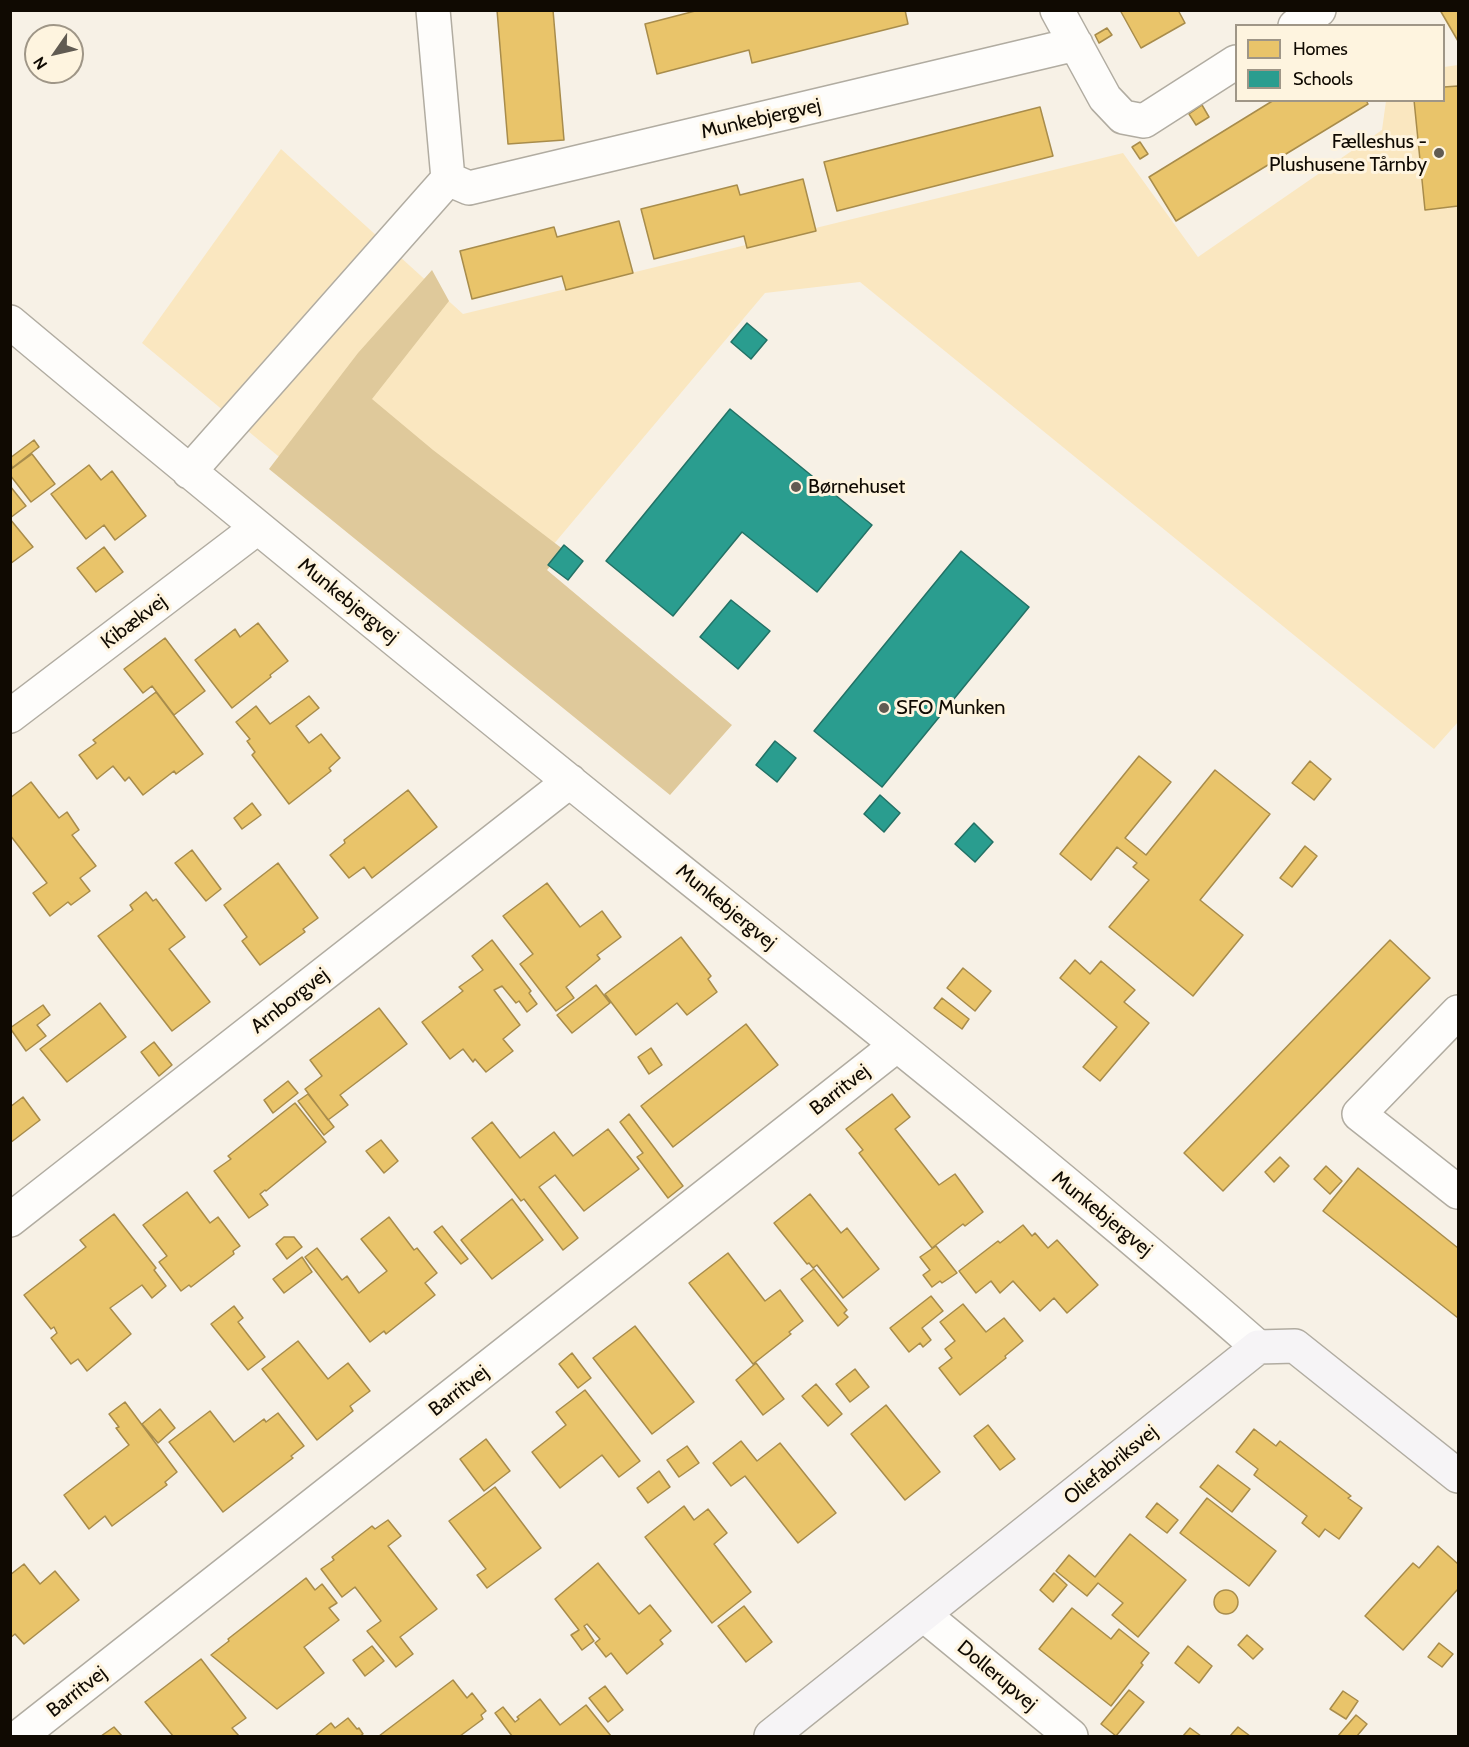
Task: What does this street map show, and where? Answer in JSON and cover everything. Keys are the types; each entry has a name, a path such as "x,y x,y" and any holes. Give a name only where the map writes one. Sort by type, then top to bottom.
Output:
{"street":[{"path":"189,472 448,179 433,10"},
{"path":"1057,10 1105,99 1123,117 1144,121 1235,63"},
{"path":"1298,24 1319,10"},
{"name":"Munkebjergvej","path":"448,179 470,188 1076,44"},
{"name":"Munkebjergvej","path":"10,322 257,528 897,1046 1187,1285 1258,1347"},
{"name":"Kibækvej","path":"10,716 257,528"},
{"name":"Arnborgvej","path":"10,1220 570,782"},
{"path":"1458,1012 1359,1114 1458,1192"},
{"name":"Barritvej","path":"20,1737 897,1046"},
{"path":"1258,1347 1295,1346 1458,1476"},
{"name":"Oliefabriksvej","path":"771,1737 1258,1347"},
{"name":"Dollerupvej","path":"924,1616 1071,1737"}],"shaded area":[{"path":"1458,65 1458,722 1434,749 860,282 765,293 484,627 142,343 281,149 463,314 1123,153 1198,257 1382,130 1386,102 1445,102 1445,67"},
{"path":"432,270 449,301 372,399 433,450 564,550 547,570 732,725 670,795 269,469 358,353"}],"building: Homes":[{"path":"497,10 553,10 564,140 508,144"},
{"path":"699,10 905,10 908,24 752,63 749,50 657,74 645,24"},
{"path":"1120,10 1178,10 1185,23 1141,48"},
{"path":"1440,10 1458,10 1458,41"},
{"path":"1107,28 1112,35 1099,43 1095,35"},
{"name":"Fælleshus - Plushusene Tårnby","path":"1458,86 1458,206 1425,210 1414,102 1445,102 1445,87"},
{"path":"1271,102 1367,102 1368,104 1176,221 1149,177"},
{"path":"1202,105 1209,117 1196,125 1189,114"},
{"path":"1040,107 1053,156 837,211 824,162"},
{"path":"1140,142 1148,154 1140,159 1132,147"},
{"path":"803,179 816,231 747,248 744,236 654,259 641,209 737,185 740,195"},
{"path":"619,221 633,273 566,290 562,276 472,299 460,251 554,227 557,237"},
{"path":"34,440 39,447 12,468 10,458"},
{"path":"32,454 55,484 31,502 10,475 10,470"},
{"path":"89,465 101,480 112,471 146,516 115,540 104,525 86,539 51,494"},
{"path":"10,486 26,506 10,518"},
{"path":"10,519 33,547 10,564"},
{"path":"104,547 123,572 96,592 77,568"},
{"path":"258,623 288,661 232,708 195,660 235,629 240,637"},
{"path":"165,638 205,691 174,715 152,686 143,693 124,669"},
{"path":"156,692 203,754 176,774 174,771 143,795 129,777 125,781 113,766 97,779 79,755 96,743 93,740"},
{"path":"309,696 319,708 296,726 309,743 321,734 340,758 329,768 331,771 289,804 252,755 255,752 247,741 250,739 236,722 256,706 270,724"},
{"path":"1139,756 1171,782 1125,838 1146,855 1215,770 1270,814 1200,900 1243,935 1193,996 1109,927 1149,880 1133,867 1137,863 1117,847 1091,880 1060,854"},
{"path":"1310,761 1331,779 1314,800 1292,783"},
{"path":"31,782 59,818 67,812 79,830 72,835 96,866 80,878 90,891 71,905 68,902 50,916 33,893 47,883 10,835 10,798"},
{"path":"408,790 437,827 372,878 364,867 349,878 330,855 345,843 344,840"},
{"path":"252,803 261,815 242,829 234,818"},
{"path":"1305,846 1317,856 1292,887 1280,878"},
{"path":"192,850 221,889 206,901 175,863"},
{"path":"278,863 318,918 303,929 305,932 260,965 242,941 247,937 224,905"},
{"path":"547,883 580,927 602,911 621,937 597,955 600,959 566,987 574,998 556,1011 520,964 533,954 503,916"},
{"path":"146,892 153,901 156,899 185,937 169,949 210,1002 172,1031 98,936 133,910 130,905"},
{"path":"681,937 711,976 708,979 717,992 687,1015 677,1003 636,1035 605,994"},
{"path":"492,940 531,991 529,993 537,1004 527,1012 519,1001 516,1003 502,986 494,990 520,1025 503,1039 513,1051 486,1072 475,1059 473,1062 463,1049 450,1059 422,1022 463,991 459,987 483,970 472,956"},
{"path":"1390,940 1430,978 1223,1191 1184,1153"},
{"path":"1075,960 1090,974 1101,961 1135,990 1124,1002 1149,1023 1100,1081 1083,1067 1117,1027 1060,978"},
{"path":"963,968 991,991 975,1011 947,988"},
{"path":"596,985 610,1003 572,1033 557,1015"},
{"path":"942,998 969,1019 962,1029 934,1008"},
{"path":"100,1003 126,1037 67,1082 40,1049"},
{"path":"43,1005 50,1015 37,1025 46,1036 26,1051 10,1028"},
{"path":"379,1008 407,1044 340,1095 348,1105 328,1120 305,1089 322,1076 310,1060"},
{"path":"746,1024 778,1065 673,1147 641,1106"},
{"path":"154,1042 172,1065 159,1076 141,1052"},
{"path":"651,1048 662,1065 649,1074 638,1057"},
{"path":"288,1081 298,1093 273,1113 264,1100"},
{"path":"308,1094 334,1127 324,1135 298,1101"},
{"path":"892,1094 910,1117 895,1129 939,1185 955,1174 983,1212 932,1248 859,1153 863,1150 846,1129"},
{"path":"23,1097 40,1120 10,1143 10,1107"},
{"path":"295,1103 326,1142 260,1194 268,1205 249,1218 214,1171 231,1159 228,1156"},
{"path":"629,1114 683,1186 668,1198 637,1157 643,1153 620,1122"},
{"path":"492,1122 520,1158 554,1132 573,1156 608,1129 639,1169 584,1211 555,1175 539,1187 578,1238 563,1250 524,1199 521,1201 472,1138"},
{"path":"381,1140 398,1161 384,1173 366,1151"},
{"path":"1280,1157 1289,1166 1274,1182 1265,1172"},
{"path":"1326,1166 1342,1181 1330,1194 1314,1179"},
{"path":"1358,1168 1458,1248 1458,1318 1323,1211"},
{"path":"187,1192 210,1223 218,1217 240,1246 233,1251 234,1254 191,1287 189,1285 181,1291 159,1262 167,1256 143,1225"},
{"path":"810,1194 841,1233 847,1228 879,1269 843,1298 817,1265 813,1268 809,1263 807,1264 774,1223"},
{"path":"512,1199 543,1240 492,1279 461,1240"},
{"path":"114,1214 156,1268 154,1270 166,1286 152,1298 142,1285 110,1308 131,1334 87,1371 78,1359 71,1364 51,1338 57,1333 54,1327 51,1329 24,1295 86,1247 80,1240"},
{"path":"389,1217 414,1250 417,1248 437,1273 425,1283 435,1295 386,1334 384,1331 370,1342 305,1257 317,1248 342,1280 347,1276 359,1293 387,1271 361,1239"},
{"path":"1023,1225 1032,1236 1035,1233 1048,1248 1057,1240 1098,1285 1067,1313 1054,1298 1040,1311 1013,1281 1000,1293 991,1281 976,1293 959,1271"},
{"path":"442,1226 468,1259 461,1264 434,1232"},
{"path":"284,1237 294,1237 302,1247 287,1259 276,1244"},
{"path":"936,1246 957,1273 932,1287 923,1275 930,1270 920,1257"},
{"path":"728,1253 765,1301 780,1290 803,1321 789,1332 791,1334 753,1364 689,1283"},
{"path":"302,1257 312,1272 284,1293 273,1279"},
{"path":"814,1269 847,1310 844,1313 848,1317 838,1326 801,1279"},
{"path":"931,1296 943,1311 922,1328 931,1340 923,1347 920,1343 909,1352 890,1328"},
{"path":"963,1304 986,1332 1004,1318 1023,1341 1005,1356 1006,1358 960,1395 939,1368 952,1358 945,1349 955,1341 940,1322"},
{"path":"234,1306 243,1318 238,1322 265,1357 248,1370 211,1324"},
{"path":"635,1326 694,1402 652,1434 593,1358"},
{"path":"298,1341 328,1379 348,1363 370,1391 350,1406 353,1411 317,1440 262,1369"},
{"path":"572,1353 591,1378 578,1388 559,1364"},
{"path":"756,1363 784,1399 763,1415 736,1380"},
{"path":"855,1369 869,1387 850,1402 836,1384"},
{"path":"816,1384 842,1414 828,1426 802,1396"},
{"path":"585,1390 640,1461 619,1477 602,1455 560,1488 532,1452 566,1425 556,1412"},
{"path":"125,1402 177,1472 165,1482 167,1485 112,1526 105,1516 89,1529 64,1495 129,1445 109,1414"},
{"path":"886,1405 940,1472 905,1500 851,1434"},
{"path":"160,1409 175,1428 158,1443 142,1424"},
{"path":"210,1411 234,1442 264,1419 266,1422 278,1413 304,1446 291,1456 293,1458 223,1512 169,1442"},
{"path":"988,1425 1015,1459 1000,1470 974,1436"},
{"path":"1254,1429 1276,1446 1280,1441 1351,1496 1348,1498 1362,1508 1339,1539 1325,1529 1319,1537 1302,1523 1307,1516 1254,1475 1258,1469 1236,1452"},
{"path":"486,1439 510,1471 484,1491 460,1459"},
{"path":"741,1441 757,1461 780,1443 836,1513 798,1543 745,1476 731,1486 713,1463"},
{"path":"687,1446 699,1463 679,1477 667,1460"},
{"path":"1218,1465 1250,1489 1232,1512 1200,1487"},
{"path":"659,1471 670,1487 648,1503 637,1488"},
{"path":"495,1487 541,1548 487,1588 477,1575 486,1569 449,1521"},
{"path":"1207,1498 1276,1551 1249,1586 1180,1533"},
{"path":"1157,1503 1178,1520 1167,1533 1146,1517"},
{"path":"684,1506 694,1520 708,1509 727,1533 714,1544 751,1592 712,1623 645,1537"},
{"path":"388,1520 401,1536 388,1546 437,1609 400,1637 413,1654 396,1667 367,1631 381,1621 355,1587 342,1597 321,1569 334,1560 332,1557 372,1526 375,1529"},
{"path":"1130,1534 1186,1580 1138,1637 1112,1615 1123,1603 1098,1583 1087,1596 1056,1571 1069,1555 1095,1577"},
{"path":"1438,1546 1458,1564 1458,1589 1403,1650 1365,1616 1413,1563 1419,1568"},
{"path":"598,1563 639,1614 650,1605 671,1631 660,1640 663,1644 627,1674 611,1653 606,1657 595,1643 600,1639 587,1624 584,1626 594,1641 582,1650 571,1635 579,1630 555,1599"},
{"path":"24,1564 40,1584 55,1571 79,1600 24,1644 15,1634 10,1638 10,1575"},
{"path":"1054,1573 1067,1585 1053,1602 1040,1590"},
{"path":"306,1578 315,1590 322,1584 337,1603 329,1608 339,1620 304,1647 324,1673 277,1709 211,1655"},
{"path":"1226,1590 1234,1594 1238,1602 1234,1610 1226,1614 1218,1610 1214,1602 1218,1594"},
{"path":"744,1606 772,1642 746,1662 718,1626"},
{"path":"1072,1608 1111,1639 1119,1629 1149,1653 1141,1663 1143,1665 1111,1706 1039,1649"},
{"path":"1247,1635 1263,1649 1253,1659 1238,1645"},
{"path":"1439,1643 1453,1654 1442,1667 1428,1657"},
{"path":"372,1646 384,1661 365,1676 353,1660"},
{"path":"1188,1646 1212,1666 1199,1683 1175,1663"},
{"path":"201,1659 246,1718 232,1728 239,1736 173,1736 145,1702"},
{"path":"453,1680 467,1698 472,1693 486,1711 481,1715 483,1719 460,1736 379,1736"},
{"path":"605,1686 623,1710 608,1722 589,1698"},
{"path":"1129,1690 1144,1702 1116,1736 1101,1724"},
{"path":"1343,1691 1358,1701 1346,1719 1330,1709"},
{"path":"540,1699 560,1725 586,1705 611,1736 512,1736 495,1713 503,1707 515,1722 519,1719 517,1717"},
{"path":"1356,1715 1367,1724 1357,1736 1338,1736"},
{"path":"348,1718 363,1734 360,1736 315,1736 331,1723 335,1728"},
{"path":"114,1727 122,1736 101,1736"},
{"path":"1238,1727 1250,1736 1230,1736"},
{"path":"1190,1728 1201,1736 1183,1736"}],"building: Schools":[{"path":"747,323 767,340 751,359 731,342"},
{"path":"730,409 872,525 817,592 742,532 673,616 606,561"},
{"path":"564,545 583,561 568,580 548,565"},
{"path":"961,551 1029,607 882,787 814,731"},
{"path":"731,600 770,631 738,669 700,637"},
{"path":"775,741 796,758 777,782 756,765"},
{"path":"880,795 900,813 884,832 864,814"},
{"path":"974,823 993,842 975,862 955,844"}],"place":[{"name":"Fælleshus - Plushusene Tårnby","path":"1439,153"},
{"name":"Børnehuset","path":"796,487"},
{"name":"SFO Munken","path":"884,708"}]}
